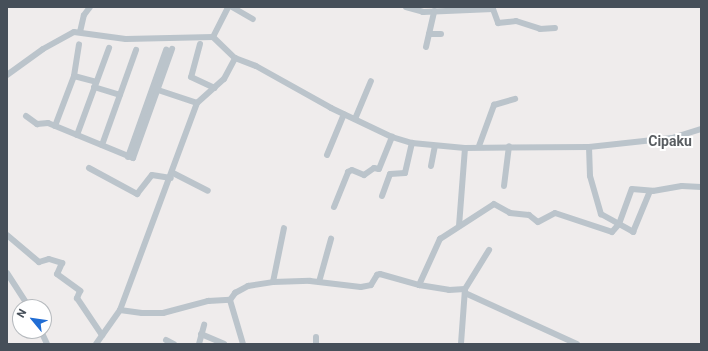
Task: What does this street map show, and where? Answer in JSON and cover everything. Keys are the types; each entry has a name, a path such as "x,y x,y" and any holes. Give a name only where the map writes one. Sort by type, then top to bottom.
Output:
{"street":[{"path":"80,32 84,15 90,7"},
{"path":"213,37 228,7"},
{"path":"232,7 253,19"},
{"path":"406,7 434,11 493,9 498,23 516,21 540,29 555,28"},
{"path":"426,47 434,11"},
{"path":"7,75 71,33 80,32 135,40 213,37 235,58 256,66 355,120 392,137 412,143 465,148 479,146 589,147 672,138 700,128"},
{"path":"429,34 441,34"},
{"path":"55,126 74,76 79,44"},
{"path":"200,44 191,77 215,88"},
{"path":"77,135 109,48"},
{"path":"102,145 136,50"},
{"path":"26,116 37,124 45,122 128,157 156,89 169,50"},
{"path":"96,344 120,310 151,223 172,176 197,103 224,80 235,58"},
{"path":"74,76 120,95"},
{"path":"355,120 371,81"},
{"path":"156,89 197,103"},
{"path":"479,146 487,120 497,102 515,99"},
{"path":"327,155 344,114"},
{"path":"334,207 348,172 352,170 364,175 374,168 379,168 392,137"},
{"path":"382,196 390,174 405,172 412,143"},
{"path":"431,166 435,146"},
{"path":"504,186 509,146"},
{"path":"589,147 590,176 598,212 634,231 650,191"},
{"path":"459,226 465,148"},
{"path":"89,168 136,194 150,176 154,174 172,176 208,191"},
{"path":"419,285 437,243 459,226 494,204 510,213 529,215 538,222 555,213 602,230 612,232 619,224 631,190 650,191 682,186 701,187"},
{"path":"273,282 284,228"},
{"path":"7,236 39,262 49,259 62,263 57,274 80,291 77,298 102,335"},
{"path":"319,282 331,238"},
{"path":"461,344 465,291 489,250"},
{"path":"7,273 24,299"},
{"path":"120,310 142,313 163,313 202,302 230,300 240,289 273,282 319,282 361,287 371,285 377,275 380,274 419,285 465,291 577,344"},
{"path":"230,300 243,344"},
{"path":"198,344 204,325"},
{"path":"201,334 224,344"},
{"path":"316,337 316,344"},
{"path":"166,340 174,344"}],"district":[{"name":"Cipaku","path":"670,141"}]}
